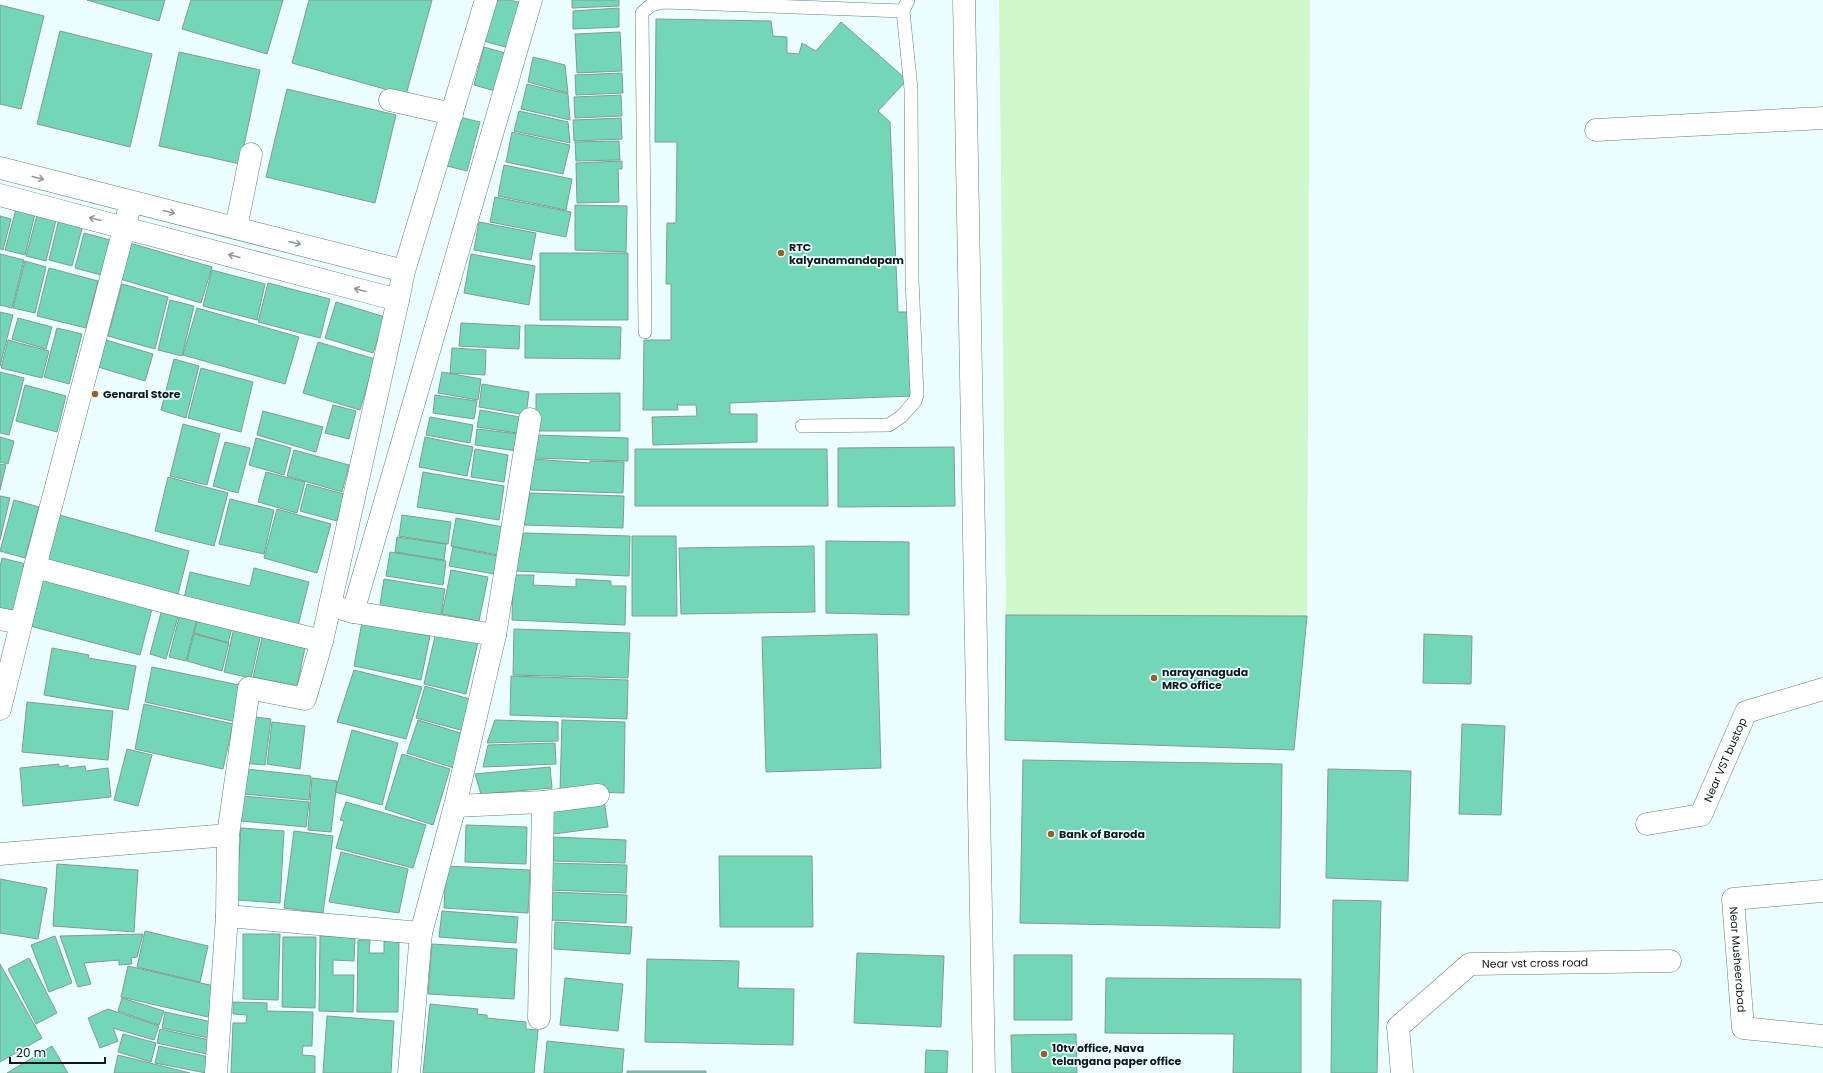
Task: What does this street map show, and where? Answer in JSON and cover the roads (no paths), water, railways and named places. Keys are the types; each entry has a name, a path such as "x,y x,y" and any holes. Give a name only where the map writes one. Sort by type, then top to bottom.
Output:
{"street":[{"path":"216,1073 227,916 228,835 249,688 305,699 322,641 404,271 486,0"},
{"path":"353,612 531,0"},
{"path":"964,0 984,1073"},
{"path":"390,100 452,114"},
{"path":"1596,130 1823,118"},
{"path":"236,228 251,154"},
{"path":"0,168 404,271"},
{"path":"0,194 398,300"},
{"path":"0,709 35,567 131,202"},
{"path":"410,1073 420,933 455,806 495,635 530,419"},
{"path":"35,567 176,605 322,641"},
{"path":"329,605 353,612 495,635"},
{"path":"0,619 21,623"},
{"name":"Near VST bustop","path":"1647,824 1701,815 1746,712 1823,689"},
{"path":"455,806 543,802 598,795"},
{"path":"539,1018 543,802"},
{"path":"0,854 228,835"},
{"name":"Near Musheerabad","path":"1823,891 1733,899 1743,1028 1823,1036"},
{"path":"227,916 420,933"},
{"name":"Near vst cross road","path":"1402,1073 1398,1027 1470,964 1670,961"}],"lane":[{"path":"645,332 642,13 651,5 664,2 906,5 911,89 912,279 917,395 902,416 889,425 802,426"}],"place":[{"name":"RTC kalyanamandapam","path":"781,253"},
{"name":"Genaral Store","path":"95,394"},
{"name":"narayanaguda MRO office","path":"1154,678"},
{"name":"Bank of Baroda","path":"1051,834"},
{"name":"10tv office, Nava telangana paper office","path":"1044,1054"}]}
